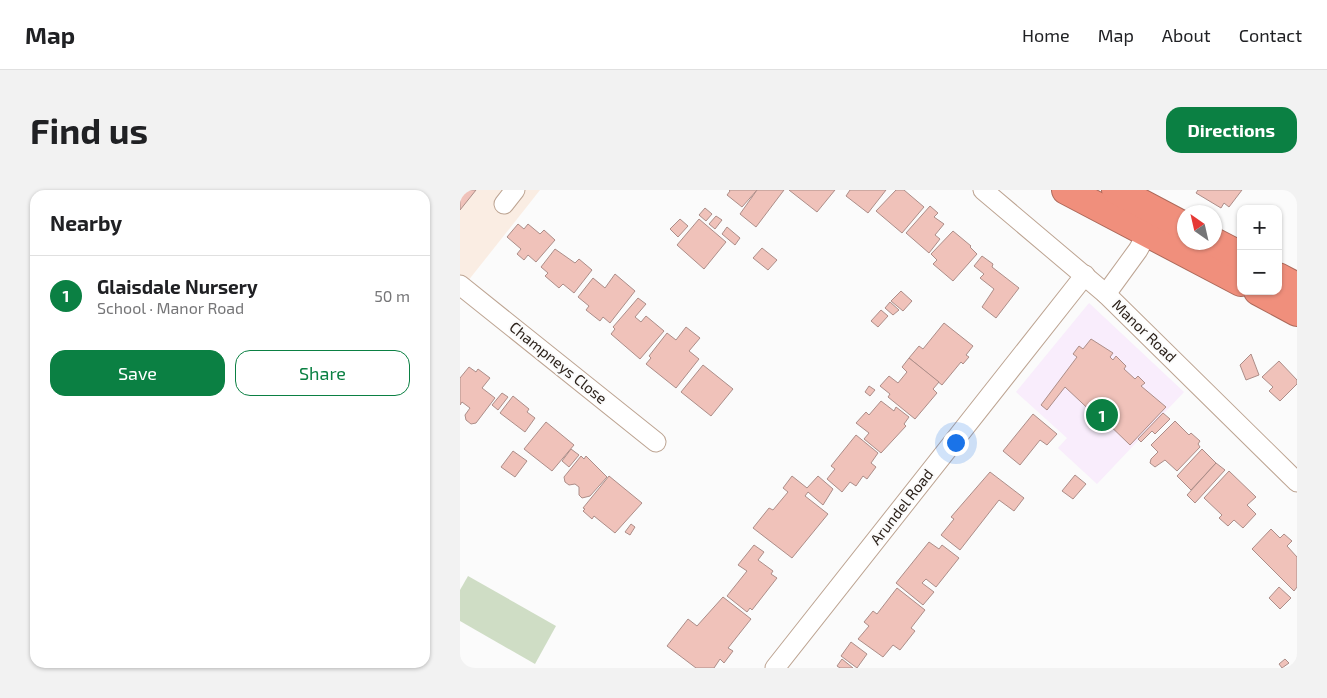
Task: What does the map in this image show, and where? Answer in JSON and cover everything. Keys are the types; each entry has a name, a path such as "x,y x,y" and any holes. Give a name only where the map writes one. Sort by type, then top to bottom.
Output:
{"highway":[{"path":"1066,190 1237,280"},
{"path":"1134,194 1177,222"},
{"path":"1222,246 1237,254"},
{"path":"1282,279 1297,287"},
{"path":"1265,295 1297,312"}],"street":[{"name":"Manor Road","path":"983,190 1106,294 1297,482"},
{"path":"1106,294 1138,250 1148,232"},
{"name":"Arundel Road","path":"775,668 1085,275"},
{"name":"Champneys Close","path":"460,284 656,442"}],"shaded area":[{"path":"460,190 540,190 460,291"},
{"path":"1089,303 1184,392 1097,484 1058,448 1067,438 1016,392"}],"green space":[{"path":"468,576 556,626 535,664 460,621 460,590"}],"building":[{"path":"460,190 476,190 460,210"},
{"path":"729,190 757,190 742,207 727,195"},
{"path":"757,190 784,190 756,227 740,214"},
{"path":"789,190 835,190 817,212"},
{"path":"850,190 886,190 868,213 846,196"},
{"path":"896,190 904,190 924,207 902,233 876,211"},
{"path":"1198,190 1242,190 1229,207 1224,203 1222,206 1216,205 1196,193"},
{"path":"930,206 938,213 934,217 944,224 935,235 940,239 929,253 906,233"},
{"path":"705,208 712,214 706,221 699,215"},
{"path":"716,216 722,220 715,229 709,224"},
{"path":"680,219 688,226 678,237 670,229"},
{"path":"699,219 726,242 704,269 677,245"},
{"path":"518,224 524,229 528,224 540,234 544,230 555,240 536,262 528,255 524,260 517,254 521,249 507,237"},
{"path":"727,227 740,238 735,245 722,234"},
{"path":"953,231 971,246 977,254 953,281 933,264 937,260 931,254"},
{"path":"762,248 777,260 768,270 753,258"},
{"path":"555,249 575,263 579,259 592,270 574,293 563,284 559,288 545,276 548,273 541,267"},
{"path":"982,256 993,264 992,267 1019,288 996,318 982,307 994,289 980,278 984,274 974,266"},
{"path":"615,274 635,291 610,323 603,317 600,321 586,310 589,306 578,297 593,278 605,288"},
{"path":"901,291 912,301 903,311 891,301"},
{"path":"638,298 646,304 635,317 641,322 646,316 664,331 640,359 611,334 615,329 613,327"},
{"path":"890,302 899,310 893,315 885,308"},
{"path":"881,310 888,316 878,327 871,321"},
{"path":"944,323 973,346 966,355 969,357 963,364 961,362 942,385 909,358 919,346 923,349"},
{"path":"686,327 700,338 689,351 699,359 676,388 646,364 651,358 649,356 667,333 676,340"},
{"path":"1091,339 1113,353 1110,357 1113,360 1116,356 1126,366 1124,369 1135,379 1138,376 1145,383 1141,386 1166,407 1130,445 1099,415 1097,417 1065,387 1047,410 1041,405 1077,357 1073,354 1079,346 1083,349"},
{"path":"1251,354 1259,375 1246,380 1240,365"},
{"path":"909,358 939,382 933,389 937,393 915,419 888,397 890,394 880,386 889,376 898,383 907,372 902,367"},
{"path":"1279,361 1297,380 1297,384 1280,401 1269,391 1273,387 1262,377"},
{"path":"703,365 733,389 711,416 681,392"},
{"path":"469,367 476,372 478,369 490,378 482,388 495,398 476,423 471,424 466,420 465,415 470,408 462,402 460,405 460,378"},
{"path":"869,386 875,390 870,396 865,392"},
{"path":"502,393 508,397 498,410 492,405"},
{"path":"513,396 529,409 527,412 535,418 525,432 500,413"},
{"path":"881,401 894,411 896,407 909,417 904,424 906,426 881,453 864,439 869,433 856,423 866,412 869,415"},
{"path":"1163,413 1170,419 1155,434 1152,431 1141,442 1138,439"},
{"path":"1033,414 1057,434 1047,445 1040,440 1020,465 1003,451"},
{"path":"1175,421 1189,435 1191,433 1200,441 1198,444 1200,447 1177,471 1165,460 1155,467 1150,463 1151,459 1158,452 1151,445"},
{"path":"546,422 574,445 552,471 524,449"},
{"path":"856,435 878,453 871,463 876,467 867,479 863,476 856,486 850,482 842,492 827,479 835,469 831,466"},
{"path":"571,449 579,455 569,467 562,461"},
{"path":"1202,449 1216,463 1191,490 1177,476"},
{"path":"513,451 527,461 515,477 501,467"},
{"path":"581,456 584,459 586,456 607,477 590,496 582,498 579,495 579,487 575,484 569,485 565,482 564,477"},
{"path":"1216,463 1225,470 1195,503 1187,495"},
{"path":"1229,471 1256,497 1247,505 1256,514 1243,528 1234,520 1228,526 1219,518 1222,515 1204,498"},
{"path":"990,472 1024,498 1014,511 999,500 960,550 941,535 954,519 951,517"},
{"path":"1075,475 1086,484 1073,499 1062,491"},
{"path":"609,476 642,503 615,533 594,516 592,519 583,511 585,509 583,508"},
{"path":"792,476 807,488 818,476 833,489 823,505 808,492 805,496 828,514 792,558 753,528 769,508 773,510 788,492 783,488"},
{"path":"631,524 635,527 630,535 625,532"},
{"path":"1271,529 1280,538 1284,534 1292,541 1287,546 1297,557 1297,587 1294,591 1252,549"},
{"path":"929,542 939,549 942,545 959,558 936,587 926,579 922,583 934,592 923,605 896,583"},
{"path":"754,545 764,552 758,560 773,571 771,574 777,578 752,610 750,608 747,612 727,596 747,571 738,565"},
{"path":"1279,587 1291,598 1280,609 1269,598"},
{"path":"897,588 925,610 911,628 915,631 900,650 893,645 883,657 858,639 869,626 864,622 873,611 877,614"},
{"path":"723,597 751,619 728,648 733,651 724,663 720,659 714,668 696,668 667,646 688,619 697,626"},
{"path":"851,642 867,654 857,668 841,656"},
{"path":"842,659 853,668 840,668 837,666"},
{"path":"1285,659 1289,663 1282,668 1279,664"}],"place":[{"name":"Glaisdale Nursery","path":"1102,415"}]}
